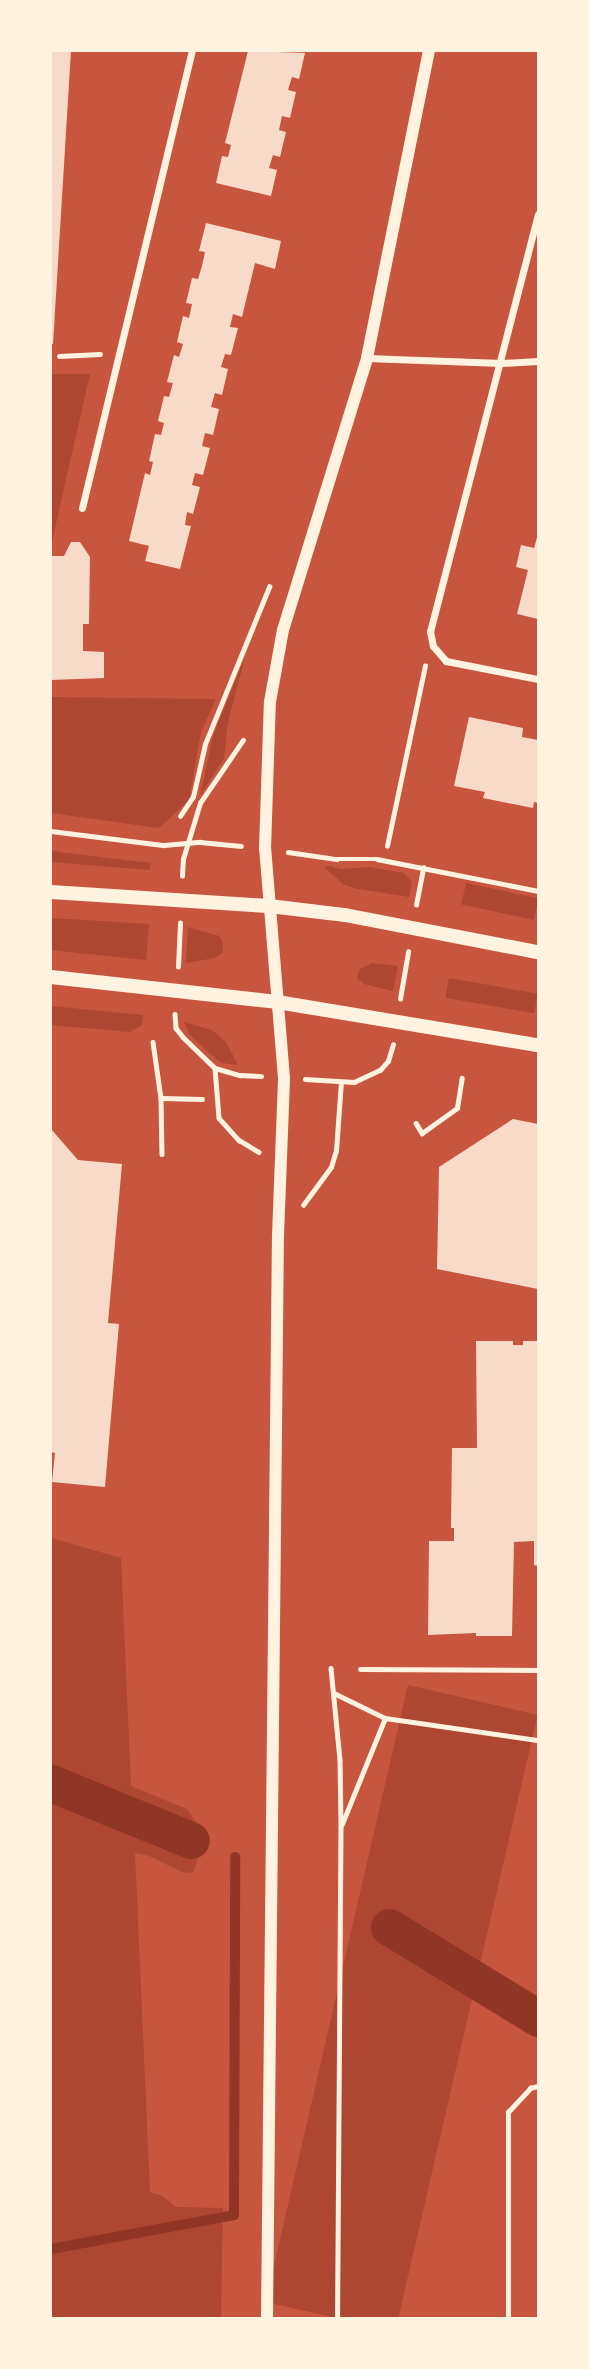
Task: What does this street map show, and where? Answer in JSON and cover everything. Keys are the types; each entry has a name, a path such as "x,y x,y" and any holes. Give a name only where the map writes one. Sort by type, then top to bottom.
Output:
{"main road":[{"path":"51,892 269,906 412,926 538,952"},
{"path":"51,977 277,1003 538,1045"}],"street":[{"path":"82,508 192,51"},
{"path":"267,2318 278,1236 284,1078 269,906 265,824 270,702 283,630 367,358 429,51"},
{"path":"538,214 430,631 432,646 446,660 538,679"},
{"path":"367,358 501,363 538,361"}],"lane":[{"path":"360,1669 538,1670"}],"path":[{"path":"59,356 120,354"},
{"path":"180,816 193,797 205,744 272,578"},
{"path":"387,846 427,656 432,646"},
{"path":"183,872 187,842 200,803 270,702"},
{"path":"51,831 164,845 187,842 216,843"},
{"path":"314,856 377,859 538,891"},
{"path":"417,900 423,868"},
{"path":"178,963 180,925"},
{"path":"401,993 405,967"},
{"path":"175,1016 176,1028 215,1068 240,1075"},
{"path":"153,1042 161,1098 162,1154"},
{"path":"331,1081 354,1082 380,1070 388,1061 392,1048"},
{"path":"215,1068 219,1118 239,1140 281,1166"},
{"path":"416,1123 422,1133 457,1108 462,1078"},
{"path":"278,1236 331,1167 336,1151 341,1082"},
{"path":"161,1098 202,1099"},
{"path":"331,1668 341,1827 338,2318"},
{"path":"334,1693 385,1718 538,1741"},
{"path":"341,1827 385,1718"},
{"path":"508,2318 508,2112 530,2088 538,2086"}],"shaded area":[{"path":"51,374 90,374 52,541 51,541"},
{"path":"245,657 228,722 224,758 200,796 213,736"},
{"path":"51,697 216,699 201,732 189,800 159,828 51,813"},
{"path":"51,851 151,863 150,870 51,862"},
{"path":"324,867 341,869 369,867 404,873 412,882 409,897 353,888 343,884"},
{"path":"466,883 538,898 534,920 461,905"},
{"path":"51,918 149,924 146,960 51,950"},
{"path":"188,927 219,936 223,942 223,952 215,958 186,963"},
{"path":"372,963 398,966 393,991 364,984 357,978 360,969"},
{"path":"449,978 538,994 534,1013 446,998"},
{"path":"51,1006 143,1015 142,1025 130,1032 51,1025"},
{"path":"184,1022 212,1030 226,1042 238,1065 222,1063 216,1059 189,1034"},
{"path":"51,1538 121,1558 131,1786 187,1809 197,1823 197,1861 193,1873 182,1872 149,1856 135,1853 150,2192 163,2196 176,2207 223,2208 221,2318 51,2318"},
{"path":"408,1685 538,1715 398,2318 336,2318 266,2302"}],"building":[{"path":"51,51 71,51 53,344 51,344"},
{"path":"248,51 305,53 299,79 292,77 288,90 296,92 290,118 282,116 279,130 286,132 280,157 273,155 269,168 277,170 271,196 216,183 222,156 228,157 231,145 225,143"},
{"path":"206,223 281,241 275,269 255,263 242,317 233,314 230,327 238,328 231,355 225,354 221,367 228,369 222,395 215,393 211,407 219,409 213,435 205,433 202,446 210,448 203,475 195,473 192,485 200,487 193,514 187,512 185,525 191,526 180,569 145,561 149,546 129,541 145,473 150,475 153,462 149,461 155,434 161,435 164,423 158,421 164,396 169,397 173,383 167,382 174,355 179,357 183,344 177,342 183,316 189,318 192,304 186,303 192,278 198,279 202,266 205,252 199,251"},
{"path":"538,534 538,619 517,614 528,570 516,567 521,545 534,548"},
{"path":"71,542 80,542 90,557 89,624 83,624 83,651 104,652 104,678 51,680 51,556 64,556"},
{"path":"469,717 523,728 522,737 538,740 538,803 534,802 533,808 483,798 485,792 454,786"},
{"path":"513,1119 538,1124 538,1289 437,1269 439,1167"},
{"path":"51,1129 78,1160 122,1164 108,1323 119,1324 105,1487 52,1482 55,1453 51,1452"},
{"path":"476,1341 513,1341 513,1345 523,1345 523,1341 538,1341 538,1566 534,1565 534,1541 514,1542 512,1636 476,1636 476,1633 428,1635 429,1541 454,1541 454,1528 451,1528 452,1448 477,1448"}],"waterway":[{"path":"51,1783 191,1840"},
{"path":"51,2249 234,2215 235,1857"},
{"path":"389,1927 538,2018"}]}
